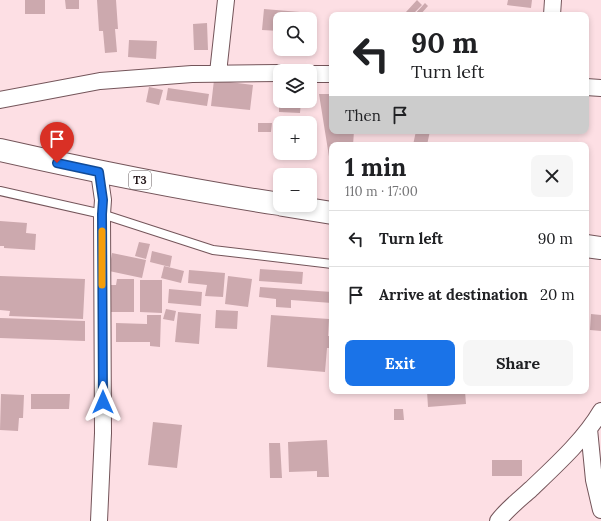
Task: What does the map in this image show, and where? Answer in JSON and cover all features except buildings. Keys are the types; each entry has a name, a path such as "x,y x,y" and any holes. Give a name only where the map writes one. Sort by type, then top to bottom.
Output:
{"highway":[{"name":"T3","path":"0,150 166,185 273,203"},
{"path":"317,211 329,213"},
{"path":"589,246 601,248"}],"street":[{"path":"218,73 226,0"},
{"path":"552,12 553,0"},
{"path":"0,100 100,81 192,74 273,74"},
{"path":"317,74 329,74"},
{"path":"589,87 601,88"},
{"path":"99,172 103,200 103,433 99,521"},
{"path":"498,521 517,501 551,470 589,429 601,411"},
{"path":"589,429 594,480 601,510"}],"lane":[{"path":"0,191 102,214 213,250 329,264"}],"slow traffic":[{"path":"102,231 102,285"}],"route":[{"path":"57,163 99,172 103,200 103,402"}]}
